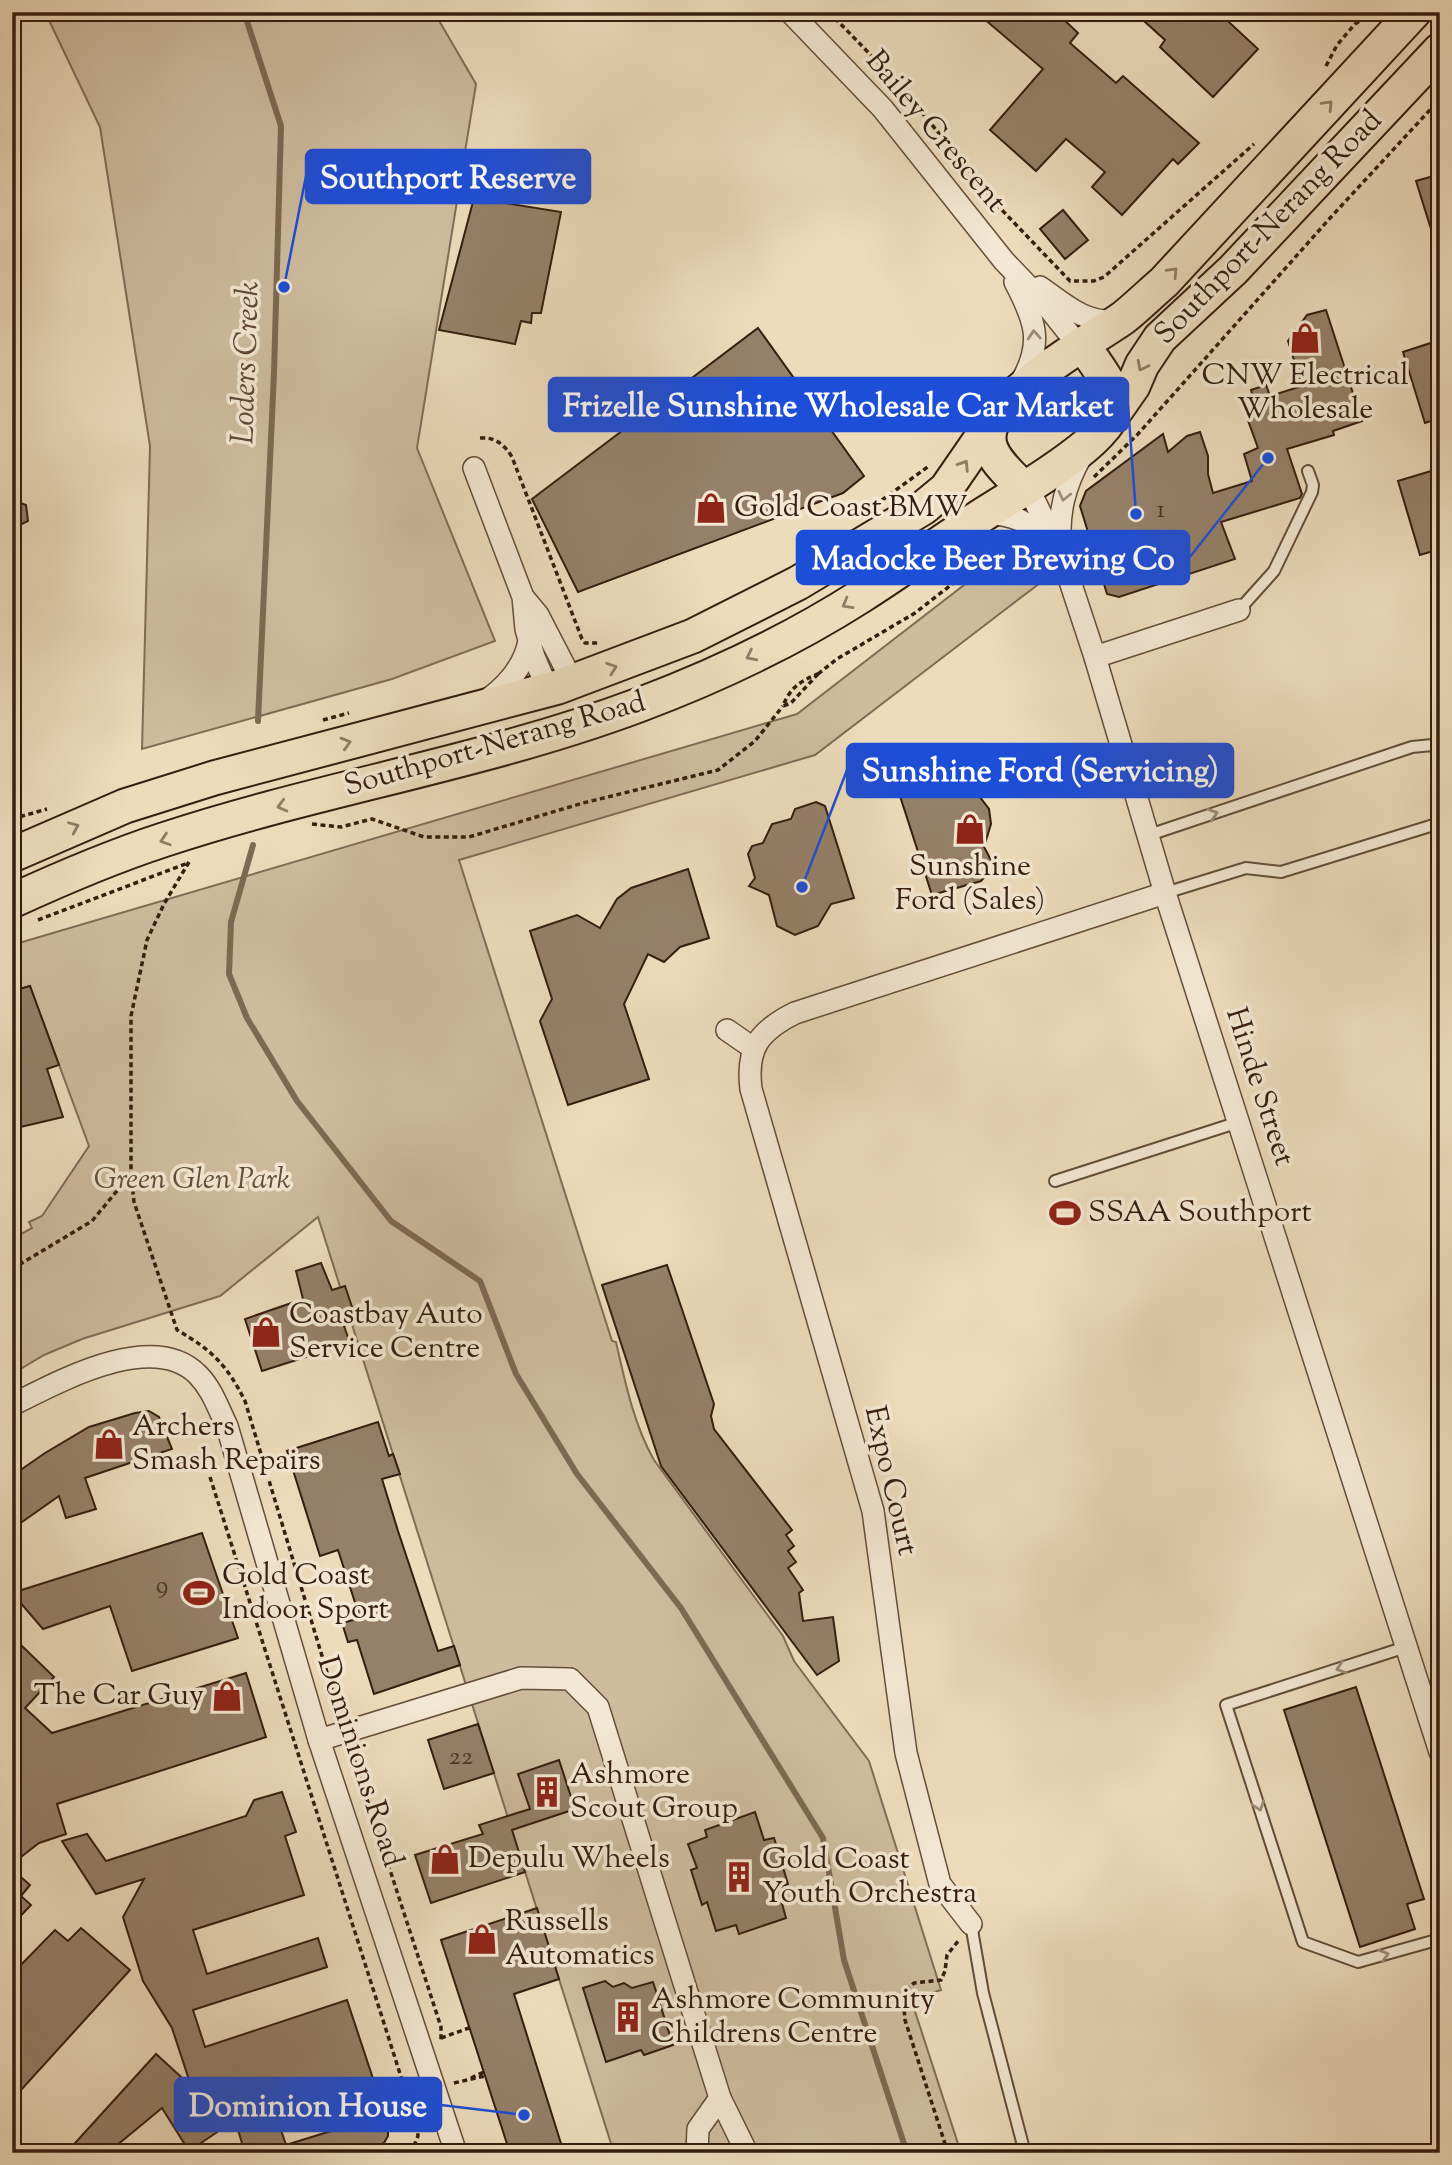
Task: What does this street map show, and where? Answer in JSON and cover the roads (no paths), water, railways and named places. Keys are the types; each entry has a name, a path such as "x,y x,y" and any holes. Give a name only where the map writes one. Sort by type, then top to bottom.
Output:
{"main road":[{"name":"Southport-Nerang Road","path":"14,853 125,806 214,778 558,687 693,636 768,599 923,508 946,489 1004,408 1043,370 1122,318 1164,282 1414,12"},
{"name":"Southport-Nerang Road","path":"23,911 83,869 165,839 506,748 641,704 775,645 860,597 1056,469 1102,427 1133,386 1160,338 1233,270 1440,50"},
{"path":"1080,345 1114,397 1102,427"},
{"path":"1004,408 990,429 988,439 995,455 1026,488"},
{"path":"558,687 571,728"}],"street":[{"name":"Bailey Crescent","path":"790,12 883,109 1004,261 1080,345"},
{"name":"Bailey Crescent","path":"1004,261 1032,317 1036,345 1032,363 1004,408"},
{"path":"1004,261 1084,316 1105,321 1122,318"},
{"name":"Hinde Street","path":"1063,560 1060,521 1064,493 1073,471 1102,427"},
{"path":"474,468 523,597 529,641 543,678 558,687 564,680 566,669 538,615 523,597"},
{"name":"Hinde Street","path":"1026,488 1063,560 1095,657 1165,893 1440,1752"},
{"name":"Hinde Street","path":"986,513 1007,514 1020,519 1034,538 1063,560"},
{"path":"1095,657 1238,610"},
{"path":"471,711 508,683 523,661 529,641"},
{"path":"727,1030 753,1048 765,1032 795,1013 1165,893"},
{"name":"Expo Court","path":"753,1048 749,1073 751,1089 873,1511 906,1753 940,1884 971,1924"},
{"name":"Dominions Road","path":"12,1405 68,1377 134,1357 174,1360 196,1373 210,1389 227,1426 319,1740 456,2153"},
{"path":"319,1740 521,1678 570,1679 598,1707 720,2098 747,2153"},
{"path":"697,2153 698,2129 720,2098"}],"lane":[{"path":"1238,610 1274,571 1312,492 1313,485 1308,471"},
{"path":"1149,835 1412,747 1432,745 1440,751"},
{"path":"1165,893 1247,868 1281,872 1440,823"},
{"path":"1055,1181 1239,1122"},
{"path":"1406,1647 1226,1705 1303,1942 1358,1962 1440,1939"},
{"path":"971,1924 983,1993 1026,2153"}],"waterway":[{"name":"Loders Creek","path":"244,12 281,126 274,373 258,721"},
{"path":"253,845 231,922 229,974 247,1018 297,1101 391,1221 480,1281 516,1374 577,1474 681,1608 823,1838 844,1960 907,2153"}],"place":[{"name":"Southport Reserve","path":"284,287"},
{"name":"CNW Electrical Wholesale","path":"1305,338"},
{"name":"Madocke Beer Brewing Co","path":"1268,458"},
{"name":"Gold Coast BMW","path":"711,508"},
{"name":"Frizelle Sunshine Wholesale Car Market","path":"1136,514"},
{"name":"Sunshine Ford (Sales)","path":"970,829"},
{"name":"Sunshine Ford (Servicing)","path":"802,887"},
{"name":"SSAA Southport","path":"1065,1213"},
{"name":"Coastbay Auto Service Centre","path":"266,1332"},
{"name":"Archers Smash Repairs","path":"109,1444"},
{"name":"Gold Coast Indoor Sport","path":"199,1593"},
{"name":"The Car Guy","path":"227,1696"},
{"name":"Ashmore Scout Group","path":"547,1792"},
{"name":"Depulu Wheels","path":"445,1859"},
{"name":"Gold Coast Youth Orchestra","path":"739,1877"},
{"name":"Russells Automatics","path":"482,1939"},
{"name":"Ashmore Community Childrens Centre","path":"628,2017"},
{"name":"Dominion House","path":"524,2115"}],"park label":[{"name":"Green Glen Park","path":"192,1180"}]}
